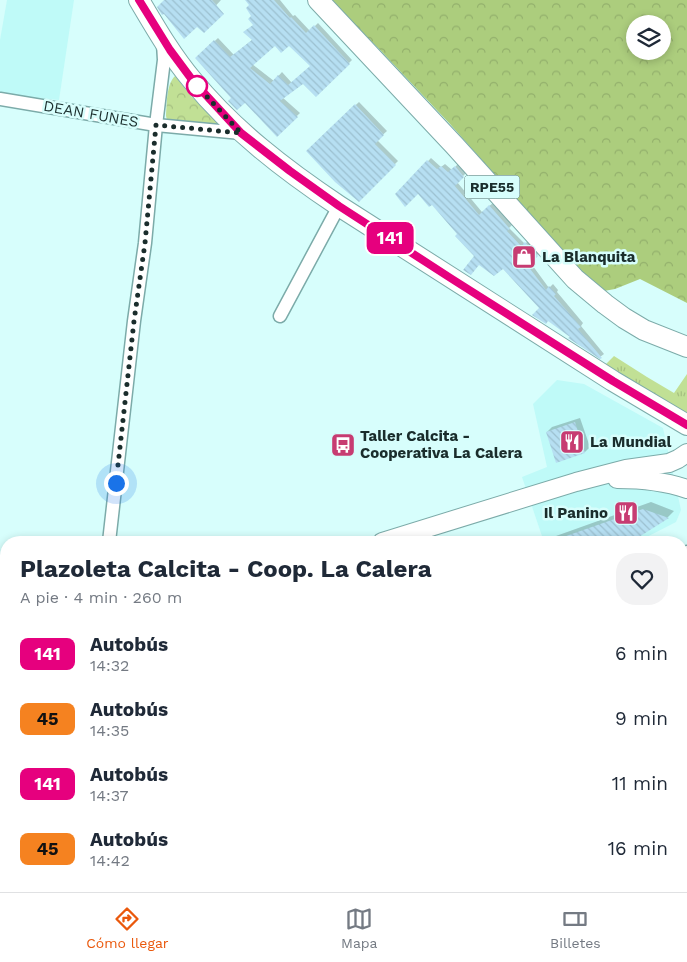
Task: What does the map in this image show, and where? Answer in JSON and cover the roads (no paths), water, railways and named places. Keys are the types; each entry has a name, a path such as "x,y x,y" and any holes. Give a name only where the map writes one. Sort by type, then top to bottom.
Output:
{"main road":[{"path":"139,0 162,39 193,81 241,133 301,180 605,376 687,425"},
{"name":"RPE55","path":"318,0 576,279 624,318 644,330 687,346"}],"street":[{"path":"110,536 134,321 145,243 164,60 162,39"},
{"name":"DEAN FUNES","path":"0,99 156,125 241,133"},
{"path":"280,316 339,206"},
{"path":"401,536 576,482 626,469 678,460 687,453"},
{"path":"594,478 648,480 687,489"}],"place":[{"name":"La Blanquita","path":"524,257"},
{"name":"La Mundial","path":"572,442"},
{"name":"Taller Calcita - Cooperativa La Calera","path":"343,445"},
{"name":"Il Panino","path":"626,513"}]}
